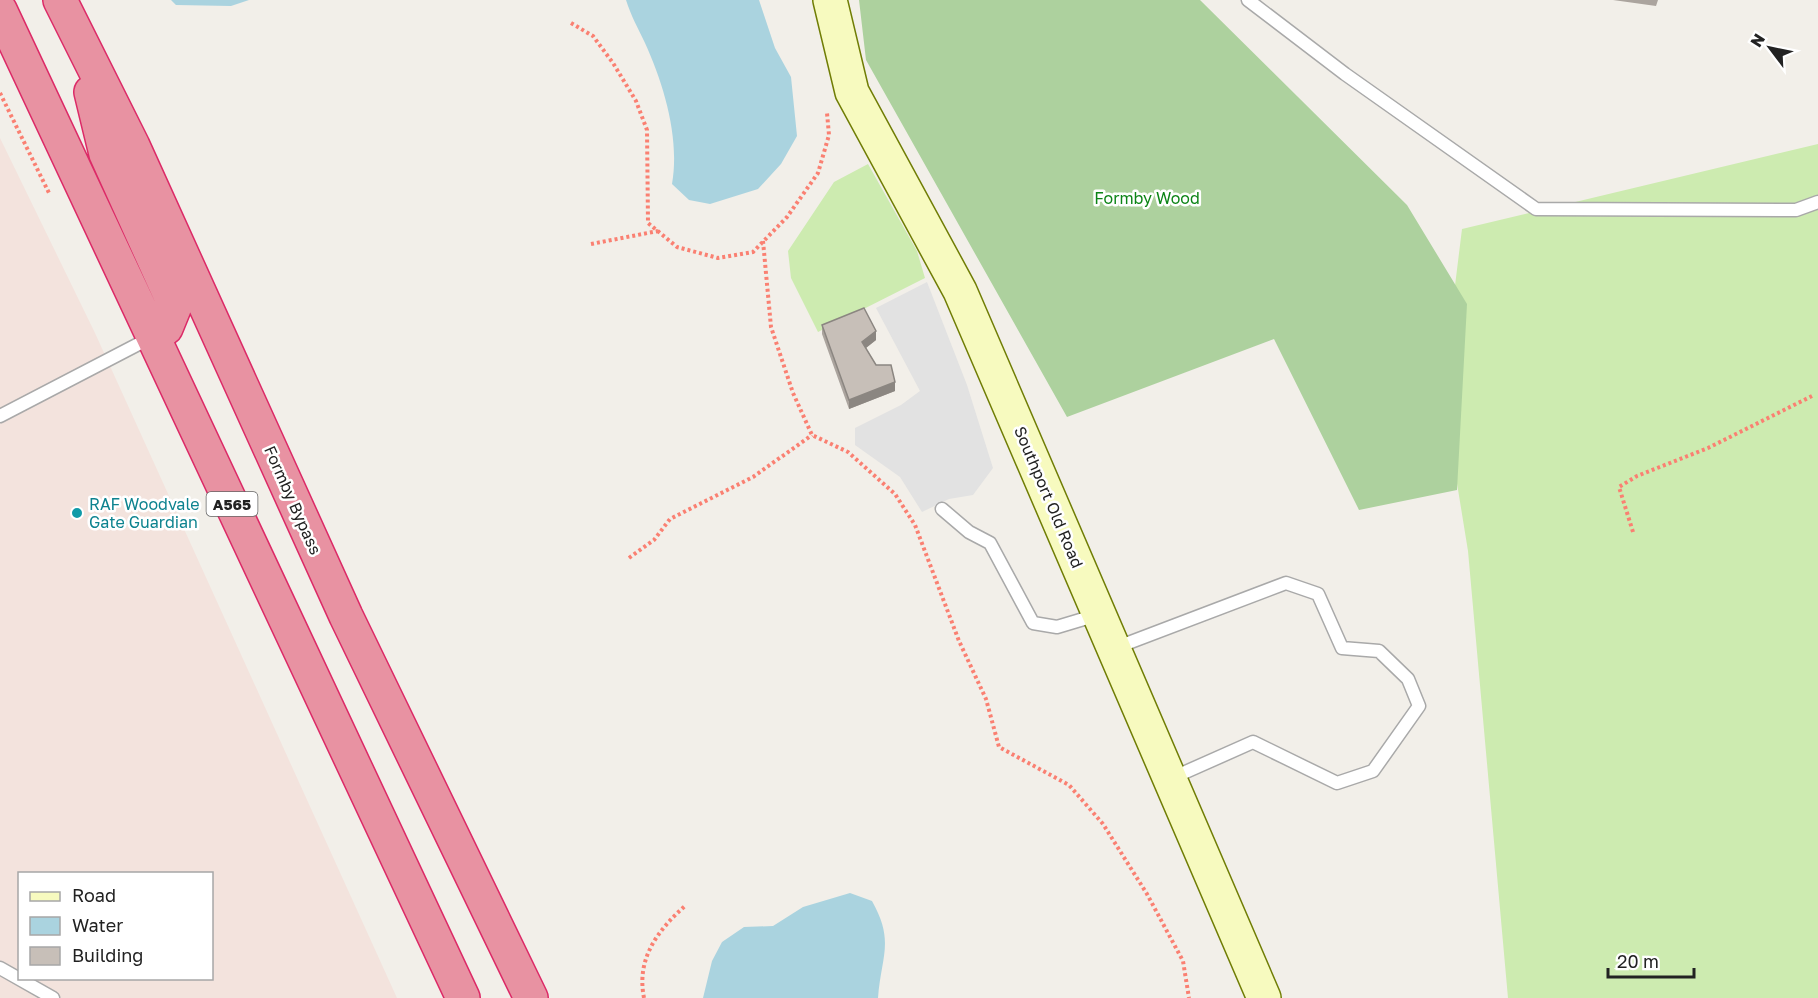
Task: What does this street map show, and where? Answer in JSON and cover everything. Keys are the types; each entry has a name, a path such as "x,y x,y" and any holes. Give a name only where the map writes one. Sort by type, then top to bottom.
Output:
{"highway":[{"name":"Formby Bypass","path":"60,0 137,157 345,616 531,998"},
{"name":"A565","path":"0,10 463,998"},
{"path":"79,38 106,154 175,306 166,328 153,336"}],"street":[{"name":"Southport Old Road","path":"830,0 852,92 960,291 1264,998"}],"lane":[{"path":"1248,0 1345,74 1536,209 1796,210 1818,202"},
{"path":"0,417 153,336"},
{"path":"942,509 969,532 990,543 1034,623 1057,627 1099,615"},
{"path":"1114,648 1286,583 1318,594 1342,648 1379,651 1408,679 1419,706 1373,771 1338,783 1253,742 1170,779"},
{"path":"0,968 18,978"},
{"path":"21,980 53,998"}],"path":[{"path":"571,23 593,36 636,101 647,130 648,223 677,247 718,258 753,252 787,217 818,173 830,135 826,102"},
{"path":"591,244 658,231"},
{"path":"763,242 771,327 793,393 812,435 848,452 895,494 915,525 955,631 986,699 999,747 1069,785 1103,824 1147,894 1183,961 1189,998"},
{"path":"1633,532 1619,487 1636,476 1708,448 1812,396"},
{"path":"628,558 654,540 670,519 753,477 812,435"},
{"path":"644,998 641,981 647,952 664,924 686,904"}],"shaded area":[{"path":"0,138 95,333 397,998 0,998"},
{"path":"927,282 967,385 993,468 973,495 949,499 922,512 900,477 855,445 855,428 901,405 920,391 876,308"}],"green space":[{"name":"Formby Wood","path":"859,0 1200,0 1407,205 1467,304 1457,490 1359,510 1274,339 1067,417 866,60"},
{"path":"1818,144 1818,998 1508,998 1468,551 1442,391 1462,229"},
{"path":"868,164 917,251 925,278 818,332 791,278 788,251 834,182"}],"water":[{"path":"171,0 249,0 231,6 176,5"},
{"path":"626,0 759,0 775,48 791,77 797,136 781,164 758,189 710,204 689,200 672,184 674,148 669,112 652,59"},
{"path":"850,893 872,901 883,928 885,949 878,998 703,998 712,961 722,942 744,927 773,926 803,907"}],"building":[{"path":"864,308 876,331 862,342 876,365 891,365 895,382 849,400 822,325"}],"place":[{"name":"RAF Woodvale Gate Guardian","path":"77,513"}]}
